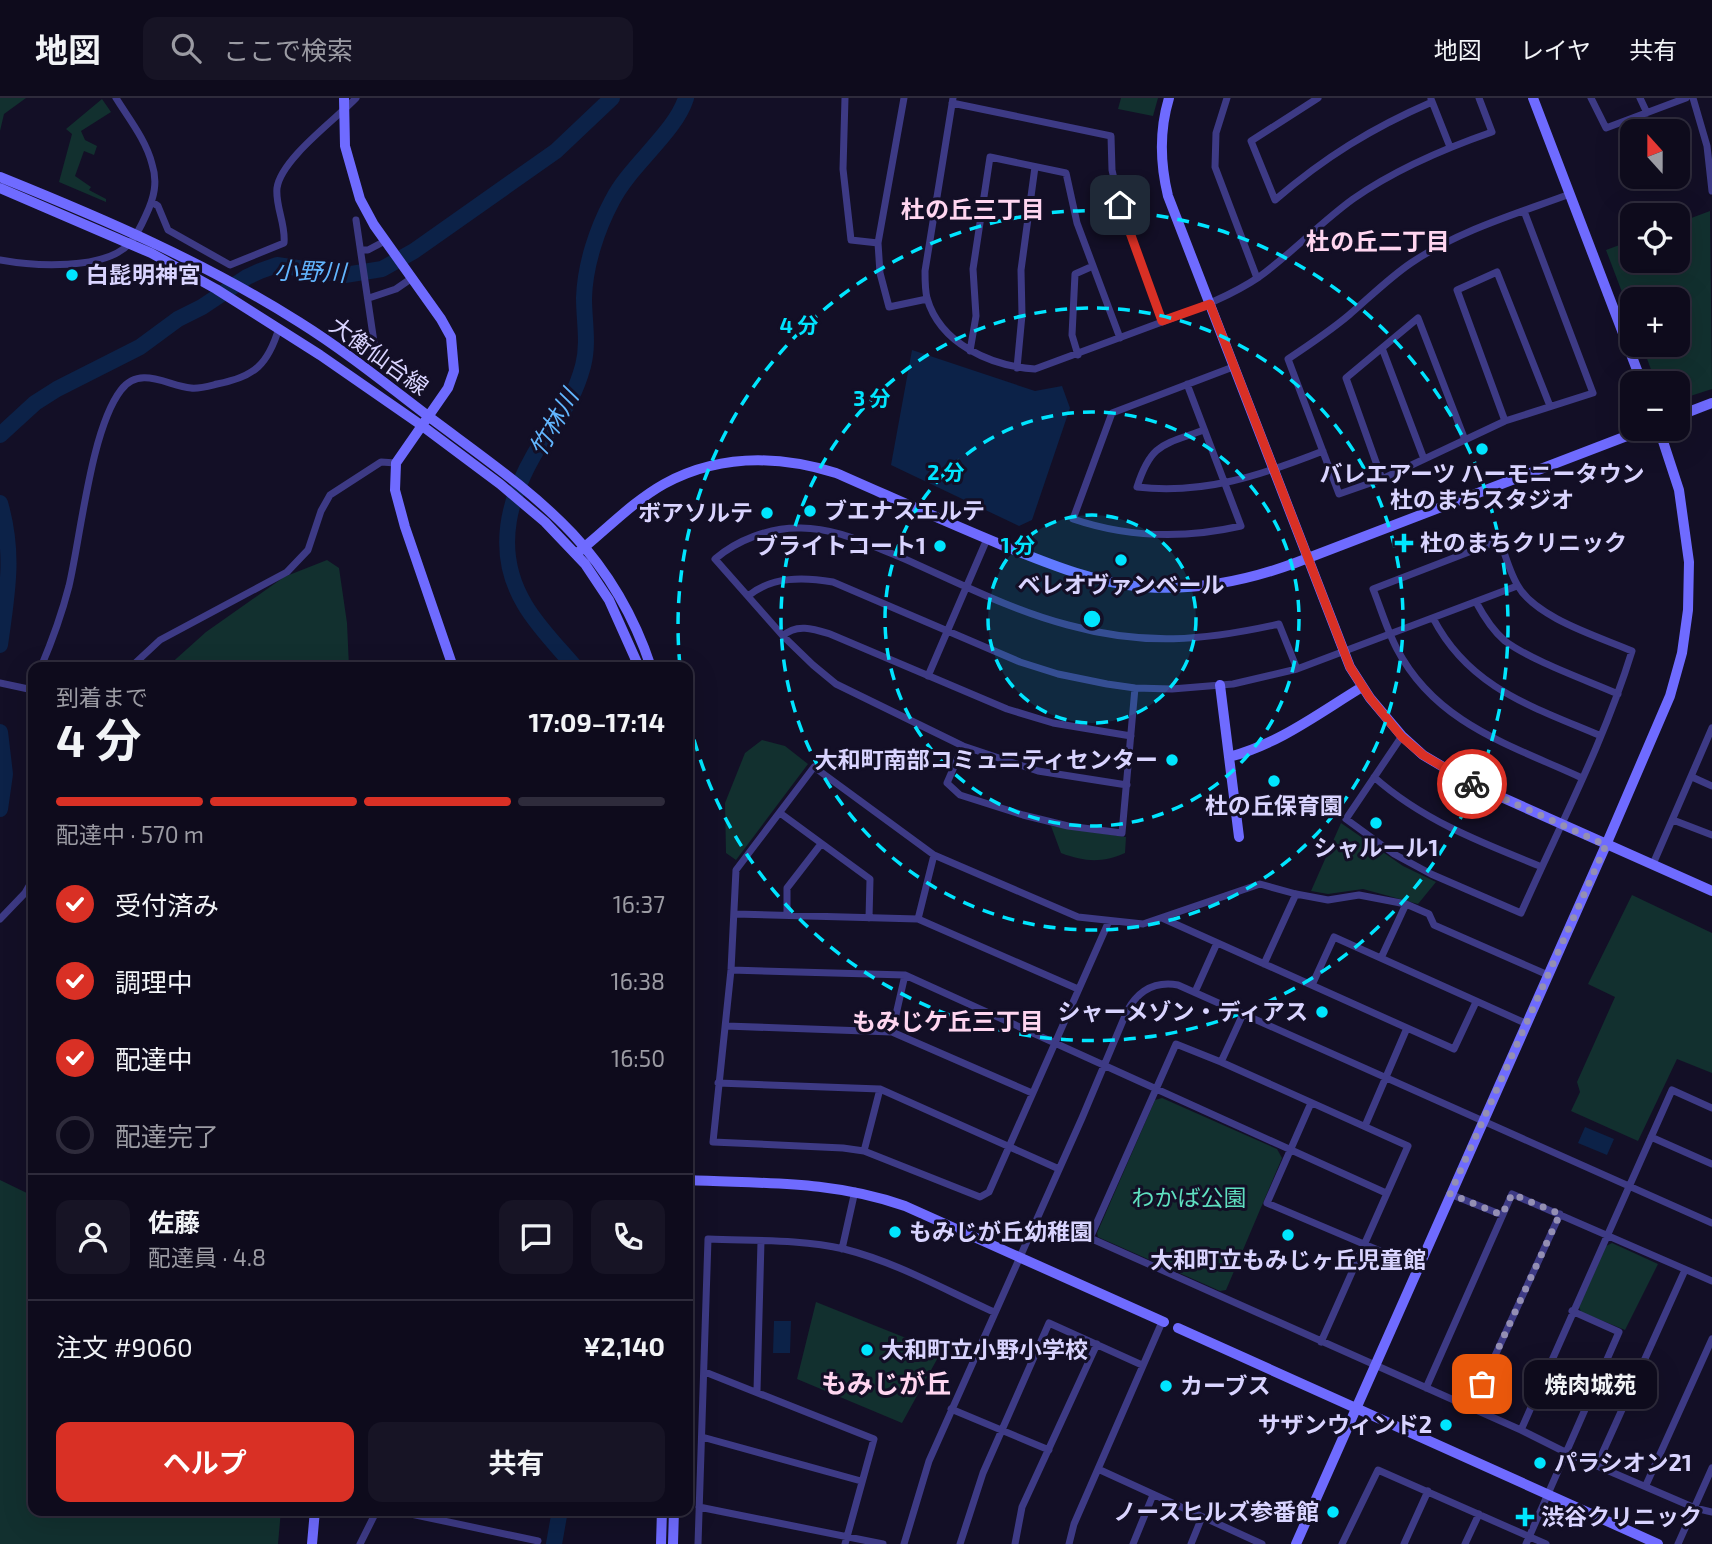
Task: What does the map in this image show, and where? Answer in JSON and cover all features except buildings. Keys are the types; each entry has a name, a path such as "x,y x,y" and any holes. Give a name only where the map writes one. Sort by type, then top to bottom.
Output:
{"street":[{"path":"0,260 22,264 77,263 103,258 129,244 152,202 156,184 148,149 116,98"},
{"path":"344,98 345,146 356,187 367,213 451,337 454,371 448,388 396,463 395,490 451,662"},
{"path":"152,202 158,205 168,230 230,265 284,243 285,231 277,190 281,174 297,154 356,98"},
{"path":"845,98 843,169 851,240 878,243"},
{"path":"904,98 878,243 880,273 889,307 927,299"},
{"path":"1170,98 1163,122 1161,152 1168,195 1344,653 1362,687 1402,737 1423,755 1470,783 1712,891"},
{"path":"1227,98 1216,133 1216,167 1257,278"},
{"path":"1318,98 1251,141 1275,200 1333,153 1387,121 1432,100 1450,147"},
{"path":"1162,321 1120,205 1112,170 1111,136 953,101 925,271 927,299 954,342 970,351 1017,368 1035,369 1210,304 1257,278 1354,199 1402,169 1492,132 1479,98"},
{"path":"1533,98 1637,371"},
{"path":"1591,98 1606,128 1686,98"},
{"path":"1640,98 1647,113"},
{"path":"1693,98 1709,146 1712,191"},
{"path":"970,351 976,316 973,269 990,157 1066,173 1077,223 1121,338"},
{"path":"1017,368 1022,315 1021,270 1035,167"},
{"name":"大衡仙台線","path":"0,177 135,233 228,280 347,354 424,420 503,479 585,547 625,606 649,662"},
{"name":"大衡仙台線","path":"0,188 151,253 246,306 424,420"},
{"path":"1524,211 1593,393 1505,421 1382,479 1339,494 1288,359 1322,336 1410,263 1463,234 1524,211 1570,194"},
{"path":"356,220 376,349"},
{"path":"361,250 387,244"},
{"path":"1078,355 1072,335 1075,274 1093,266"},
{"path":"1505,421 1457,290 1497,272 1550,406"},
{"path":"368,295 396,289 410,275"},
{"path":"1382,479 1346,378 1418,318 1465,440"},
{"path":"43,662 68,586 95,457 104,426 122,388 128,383 150,377 192,389 228,382 254,372 268,357 279,328"},
{"path":"1382,348 1423,459"},
{"path":"1187,384 1241,526 1210,533 1149,535 1095,526 1073,519 1112,413 1187,384 1233,367"},
{"path":"1690,411 1712,403"},
{"path":"1204,430 1150,454 1137,487 1164,491 1225,484 1273,471 1323,452"},
{"path":"576,554 662,485 703,468 751,459 791,461 835,473 1050,565 1097,579 1143,587 1224,584 1307,559 1620,439"},
{"path":"1296,1544 1670,696 1682,653 1688,610 1689,562 1683,507 1663,441"},
{"path":"136,662 160,640 287,572 308,550 321,511 331,495 381,462 396,463"},
{"name":"大衡仙台線","path":"528,499 576,554 609,600 637,662"},
{"path":"1127,785 1038,771 963,746 836,684 783,636 715,559 725,550 762,534 800,528 843,534 1065,625 1100,633 1182,640 1227,636 1279,624 1297,669"},
{"path":"929,676 987,539"},
{"path":"1402,737 1346,819 1394,854 1419,868 1521,914 1601,736 1632,651 1549,614 1534,604 1517,586 1500,540 1373,589 1397,650 1426,690 1449,711 1478,732 1582,778"},
{"path":"748,596 774,583 812,578 833,582 1020,662 1058,674 1135,688 1172,689 1256,680 1297,669 1517,586"},
{"path":"1476,602 1488,623 1506,641 1618,695"},
{"path":"1433,618 1458,658 1493,687 1601,736"},
{"path":"783,636 788,631 811,628 1007,709 1053,723 1130,736"},
{"path":"0,683 28,687"},
{"path":"1220,685 1239,837"},
{"path":"1229,757 1246,753 1286,735 1362,687"},
{"path":"963,746 947,783 960,795 1068,826 1122,833 1135,688"},
{"path":"1653,864 1711,733"},
{"path":"1109,921 989,1192 980,1196 864,1151 713,1142 731,970 736,870 814,767 934,855 1078,917 1143,923 1260,884 1328,900 1359,895 1406,904 1429,914 1434,925 1548,975"},
{"path":"1374,777 1415,809 1454,830 1542,867"},
{"path":"1692,777 1712,786"},
{"path":"780,814 870,879 869,918"},
{"path":"1673,820 1712,835"},
{"path":"787,915 787,888 821,844"},
{"path":"918,919 934,855"},
{"path":"0,919 28,888"},
{"path":"1264,964 1296,894"},
{"path":"1381,958 1406,904"},
{"path":"735,914 918,919 1078,989"},
{"path":"1161,917 1454,1049 1476,1002"},
{"path":"1312,985 1334,937 1525,1023"},
{"path":"1195,992 1217,943"},
{"path":"731,970 905,975 1386,1193"},
{"path":"892,1032 905,975"},
{"path":"904,1544 929,1461 951,1409 1127,1011 1142,992 1167,983 1178,985 1712,1223"},
{"path":"1221,1062 1243,1014"},
{"path":"726,1026 892,1032 1032,1093"},
{"path":"1365,1126 1407,1028"},
{"path":"1321,1342 1408,1146 1176,1044 1090,1238 1567,1453 1695,1508 1712,1512"},
{"path":"718,1083 880,1089 1059,1169"},
{"path":"864,1151 880,1089"},
{"path":"1521,1430 1672,1090 1712,1108"},
{"path":"1311,1103 1267,1203 1418,1267"},
{"path":"1651,1137 1712,1164"},
{"path":"693,1180 792,1184 855,1191 905,1206 1163,1322 1073,1524 1069,1544"},
{"path":"842,1249 855,1191"},
{"path":"1450,1194 1502,1215"},
{"path":"1426,1388 1512,1194 1712,1281"},
{"path":"1471,1408 1560,1214"},
{"path":"698,1544 708,1240 761,1241 842,1249 875,1258 994,1312"},
{"path":"757,1391 761,1241"},
{"path":"1597,1465 1685,1270"},
{"path":"1528,1540 1619,1332 1572,1311"},
{"path":"960,1544 973,1499 1049,1323 1142,1365"},
{"path":"1178,1328 1658,1544"},
{"path":"1646,1485 1712,1339"},
{"path":"1015,1544 1022,1507 1097,1344"},
{"path":"705,1373 757,1391 874,1439 846,1540"},
{"path":"951,1409 1049,1450"},
{"path":"702,1437 861,1481"},
{"path":"1678,1544 1712,1468"},
{"path":"1098,1469 1248,1541 1262,1544"},
{"path":"1342,1544 1378,1470 1479,1514 1528,1540 1546,1544"},
{"path":"1404,1544 1428,1491"},
{"path":"1133,1544 1153,1495"},
{"path":"699,1507 846,1540 883,1544"},
{"path":"1465,1544 1479,1514"},
{"path":"312,1544 314,1516"},
{"path":"360,1544 374,1516"},
{"path":"420,1516 538,1541"},
{"path":"661,1544 662,1516"},
{"path":"673,1544 674,1516"},
{"path":"1191,1544 1202,1517"}],"green space":[{"path":"0,98 26,98 4,114 0,131"},
{"path":"1121,98 1158,98 1153,116 1118,109"},
{"path":"102,99 111,112 81,131 85,140 97,146 94,155 84,151 75,176 91,187 89,190 106,199 106,202 59,182 72,134 66,129"},
{"path":"1710,211 1712,389 1690,396 1690,371 1652,371 1646,357 1690,357 1690,287 1620,287 1606,250 1620,245 1620,273 1690,273 1690,218"},
{"path":"327,560 339,568 347,623 349,662 173,662 206,632 284,577"},
{"path":"762,740 785,746 808,764 736,860 726,853 725,803 745,753"},
{"path":"1341,823 1403,866 1436,882 1418,904 1363,889 1328,894 1311,891"},
{"path":"1051,826 1126,837 1125,853 1093,860 1061,853"},
{"path":"1632,895 1712,933 1712,1073 1677,1059 1638,1141 1571,1111 1580,1092 1577,1082 1615,997 1588,984"},
{"name":"わかば公園","path":"1162,1098 1277,1149 1282,1158 1226,1290 1220,1291 1098,1237 1097,1233 1155,1100"},
{"path":"0,1180 28,1194 28,1516 280,1516 278,1544 0,1544"},
{"path":"1612,1243 1658,1264 1625,1330 1581,1312 1579,1307 1606,1246"},
{"path":"816,1302 941,1352 902,1423 797,1379"}],"water":[{"path":"912,350 1035,391 1062,386 1070,408 1032,520 1019,526 891,465"},
{"path":"1585,1127 1614,1139 1607,1155 1578,1143"},
{"path":"774,1321 791,1321 790,1353 773,1353"}],"waterway":[{"name":"小野川","path":"0,435 35,403 57,389 140,347 178,319 260,271 277,265 345,275 382,269 414,251 556,151 612,98"},
{"name":"竹林川","path":"570,662 536,621 515,584 509,563 509,521 521,479 566,406 583,366 586,349 584,298 587,273 601,223 620,188 672,124 686,98"},
{"name":"小野川","path":"0,503 5,522 8,557 0,645"},
{"name":"小野川","path":"0,732 5,774 0,809"},
{"name":"竹林川","path":"554,1544 559,1516"}],"way so far":[{"path":"1472,784 1606,845 1450,1194 1502,1215 1512,1194 1560,1214 1482,1384"}],"place":[{"name":"白髭明神宮","path":"72,275"},
{"name":"バレエアーツ ハーモニータウン 杜のまちスタジオ","path":"1482,449"},
{"name":"ブエナスエルテ","path":"810,511"},
{"name":"ボアソルテ","path":"767,513"},
{"name":"杜のまちクリニック","path":"1404,543"},
{"name":"ブライトコート1","path":"940,546"},
{"name":"ベレオヴァンベール","path":"1121,560"},
{"name":"大和町南部コミュニティセンター","path":"1172,760"},
{"name":"杜の丘保育園","path":"1274,781"},
{"name":"シャルール1","path":"1376,823"},
{"name":"シャーメゾン・ディアス","path":"1322,1012"},
{"name":"もみじが丘幼稚園","path":"895,1232"},
{"name":"大和町立もみじヶ丘児童館","path":"1288,1235"},
{"name":"大和町立小野小学校","path":"867,1350"},
{"name":"焼肉城苑","path":"1482,1384"},
{"name":"カーブス","path":"1166,1386"},
{"name":"サザンウィンド2","path":"1446,1425"},
{"name":"パラシオン21","path":"1540,1463"},
{"name":"ノースヒルズ参番館","path":"1333,1512"},
{"name":"渋谷クリニック","path":"1525,1517"}],"district":[{"name":"杜の丘三丁目","path":"973,210"},
{"name":"杜の丘二丁目","path":"1378,242"},
{"name":"もみじケ丘三丁目","path":"948,1022"},
{"name":"もみじが丘","path":"886,1384"}],"route":[{"path":"1120,205 1162,321 1210,304 1344,653 1359,682 1402,737 1423,755 1472,784"}]}
